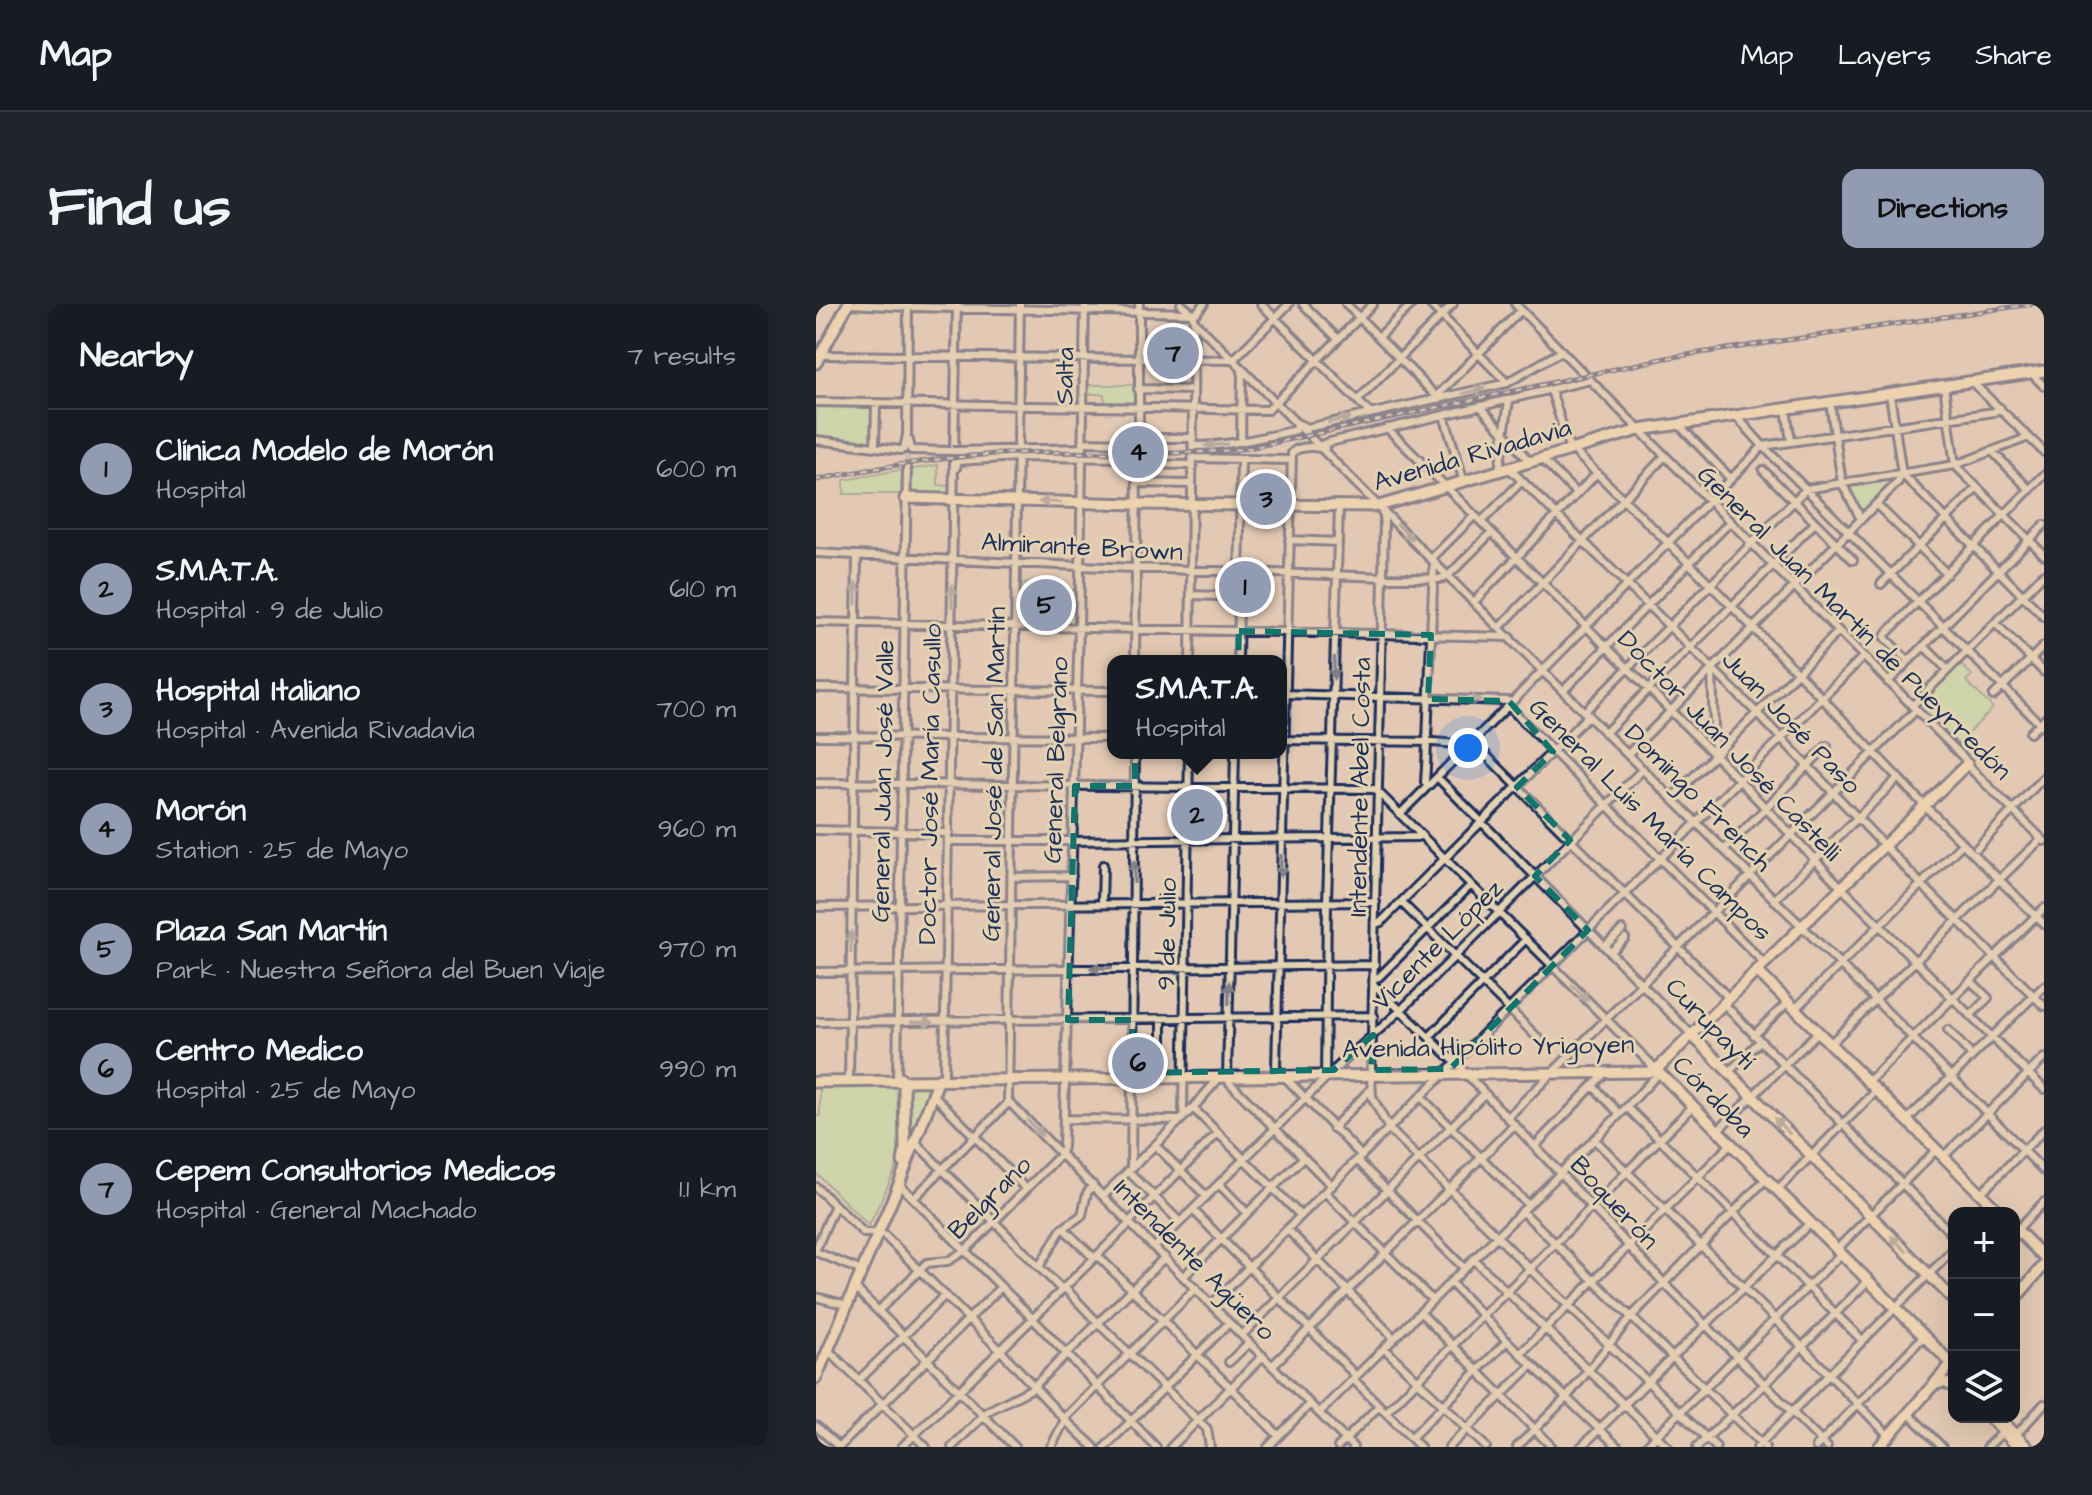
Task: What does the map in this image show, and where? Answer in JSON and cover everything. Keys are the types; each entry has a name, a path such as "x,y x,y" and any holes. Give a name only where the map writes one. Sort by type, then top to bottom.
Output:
{"main road":[{"path":"816,363 849,304"},
{"name":"Avenida Rivadavia","path":"905,498 1379,506 1639,430 2039,372"},
{"path":"1656,1069 1967,764"},
{"name":"General Luis María Campos","path":"1760,967 1791,1006 1993,1207"},
{"name":"Curupaytí","path":"1691,1034 1948,1294"},
{"name":"Avenida Hipólito Yrigoyen","path":"1555,1070 1648,1072 1656,1069"},
{"name":"Avenida Hipólito Yrigoyen","path":"816,1079 1656,1069"},
{"name":"Córdoba","path":"1656,1069 1948,1358"},
{"path":"816,1362 855,1288 902,1163 904,1086 900,1078"},
{"path":"816,1378 857,1269 899,1184 932,1093 941,1078"},
{"path":"905,1134 916,1138"},
{"path":"2020,1233 2044,1257"},
{"path":"2020,1291 2044,1265"},
{"path":"1879,1447 1948,1370"},
{"path":"1934,1385 1948,1384"},
{"path":"2003,1425 2030,1447"},
{"path":"2003,1425 2017,1447"}],"street":[{"path":"849,304 1139,308 1193,317"},
{"path":"1181,304 1276,402 1296,427"},
{"path":"1190,655 1193,317 1204,304"},
{"path":"1261,304 1370,413"},
{"path":"825,355 1233,359 1289,304"},
{"path":"1303,304 1338,339"},
{"path":"1346,304 1438,398"},
{"path":"816,402 1268,410 1373,304"},
{"path":"1379,337 1412,304"},
{"path":"1430,304 1507,383"},
{"path":"1358,400 1453,304"},
{"name":"General Juan Martín de Pueyrredón","path":"1515,304 2043,840"},
{"path":"907,451 908,306"},
{"path":"956,306 956,451"},
{"name":"General José de San Martín","path":"1008,1101 1020,307"},
{"name":"Salta","path":"1083,445 1085,307"},
{"path":"1139,308 1139,438"},
{"path":"1438,398 1521,310"},
{"path":"816,370 833,335"},
{"path":"816,356 826,339 833,335"},
{"path":"816,440 907,451 1132,443 1139,438 1220,446 1296,427 1307,430 1507,383 1562,351"},
{"path":"1241,442 1242,369"},
{"path":"2039,372 2035,377 2044,386"},
{"path":"1326,452 1323,446 1326,443 1590,380"},
{"path":"1972,382 2044,452"},
{"path":"1944,386 1955,465 2044,555"},
{"path":"1138,389 1193,390"},
{"path":"1551,390 1572,449 1732,606 2044,924"},
{"path":"1628,754 1898,482 1902,474 1890,394"},
{"path":"1504,470 1504,434 1509,400"},
{"path":"1830,402 1842,483 1861,519"},
{"path":"875,447 876,403"},
{"path":"942,451 952,447 955,405"},
{"path":"1481,407 1530,462"},
{"path":"1400,814 1763,446 1996,412 2000,408"},
{"path":"1786,409 1791,441"},
{"path":"1444,415 1464,482"},
{"path":"1736,416 1918,602 2043,723 2030,733"},
{"path":"1677,424 1731,479"},
{"name":"Doctor Juan José Castelli","path":"1387,428 2044,1089"},
{"path":"1376,924 1553,752 1628,668 1806,489 1955,465 2029,437"},
{"name":"Domingo French","path":"1292,456 1295,450 1313,443 1326,452 2044,1171"},
{"name":"General Belgrano","path":"1065,1076 1083,445"},
{"path":"1993,452 2030,490"},
{"path":"1018,457 1083,457 1160,465 1292,456 1286,655"},
{"name":"Doctor José María Casullo","path":"941,1078 946,1022 952,560 956,491 954,461 1018,457"},
{"path":"1499,628 1664,457"},
{"path":"1541,458 1576,493"},
{"path":"1238,655 1241,459"},
{"path":"1135,461 1139,483 1135,655"},
{"path":"1139,483 1160,465"},
{"name":"General Juan José Valle","path":"900,1078 904,468"},
{"name":"Juan José Paso","path":"1504,470 1522,481 1691,647 1883,846 2044,1006"},
{"path":"1763,470 1853,560"},
{"path":"1474,602 1597,473"},
{"path":"1902,474 2044,617"},
{"path":"1908,661 1885,636 2044,475"},
{"path":"1481,522 1522,481"},
{"path":"1139,483 1192,484"},
{"path":"1881,584 1977,488"},
{"path":"1876,504 1947,574"},
{"path":"1327,1074 1327,902 1339,506"},
{"name":"Intendente Abel Costa","path":"1371,1090 1383,634 1384,515 1379,506"},
{"path":"1427,786 1433,560 1474,516"},
{"path":"1564,690 1729,523"},
{"path":"1606,732 1815,523"},
{"path":"1888,682 2044,525"},
{"path":"1448,576 1491,533"},
{"path":"1289,540 1338,542"},
{"name":"Almirante Brown","path":"816,553 1383,578 1443,579 1448,576"},
{"path":"849,1079 857,555"},
{"path":"1507,1118 1833,794 1967,650 2044,574"},
{"path":"1191,595 1218,596"},
{"path":"816,622 1510,637"},
{"path":"1995,623 2044,672"},
{"path":"1672,798 1838,632"},
{"path":"1924,646 1948,670"},
{"path":"1993,696 2044,646"},
{"path":"1212,1304 1421,1097 1455,1070 1588,930 1863,657"},
{"path":"1712,669 1715,755"},
{"path":"816,688 1107,691"},
{"path":"1287,694 1508,701 1510,705"},
{"name":"General Luis María Campos","path":"1510,705 1714,913 1760,967"},
{"path":"816,736 1107,738"},
{"path":"1287,740 1471,743 1680,948 1757,1038 1948,1230"},
{"path":"1724,850 1827,746"},
{"path":"1135,759 1130,1170 1180,1222"},
{"name":"9 de Julio","path":"1183,1117 1189,759"},
{"path":"1235,759 1225,1075 1332,1186"},
{"path":"1282,759 1277,1017 1279,1073 1464,1268"},
{"name":"Vicente López","path":"1155,1247 1327,1074 1401,1010 1643,769"},
{"name":"Curupaytí","path":"1437,777 1691,1034"},
{"path":"1977,848 2044,777"},
{"path":"1774,900 1898,778"},
{"path":"816,783 1374,789 1378,792"},
{"name":"Córdoba","path":"1378,792 1656,1069"},
{"path":"816,830 901,832 1012,841 1421,835"},
{"path":"1830,1044 2043,840"},
{"path":"1728,1073 1757,1038 1840,964 1963,843"},
{"path":"1102,904 1103,865"},
{"path":"1012,877 1072,876"},
{"path":"1375,982 1471,885"},
{"path":"816,907 1376,902"},
{"path":"1401,902 1539,1039"},
{"path":"1868,1082 2044,908"},
{"path":"1608,949 1622,930"},
{"path":"1608,949 1625,938"},
{"path":"1429,1037 1526,939"},
{"path":"816,972 1375,965"},
{"path":"1971,981 1988,998 1971,1015"},
{"name":"Boquerón","path":"1375,982 1429,1037 1455,1070 1535,1146 1821,1445"},
{"path":"1907,1120 2044,986"},
{"path":"816,1022 1374,1016"},
{"path":"1162,1019 1162,1042"},
{"path":"1948,1030 1972,1056"},
{"path":"1717,1131 1818,1032"},
{"path":"1645,1447 1776,1320 1870,1215 1902,1184 1988,1114 2044,1058"},
{"path":"1319,1413 1627,1107 1654,1079 1656,1069"},
{"path":"1535,1146 1606,1072"},
{"path":"1103,1196 1225,1075"},
{"name":"Belgrano","path":"879,1310 930,1262 952,1260 966,1250 1061,1154 1065,1076"},
{"path":"1594,1087 1620,1114"},
{"path":"1333,1128 1371,1090"},
{"path":"1371,1090 1389,1129 1716,1447"},
{"path":"1777,1190 1877,1090"},
{"path":"932,1093 1026,1189"},
{"path":"1242,1335 1483,1095"},
{"path":"1421,1097 1482,1157 1555,1244 1705,1387 1761,1446 1948,1255"},
{"path":"914,1198 1008,1101"},
{"name":"Intendente Agüero","path":"1008,1101 1353,1447"},
{"path":"1386,1412 1693,1106"},
{"path":"1627,1107 1862,1340"},
{"path":"1193,1108 1301,1216"},
{"path":"1065,1119 1183,1117"},
{"path":"1273,1365 1514,1125"},
{"path":"1981,1193 2044,1130"},
{"path":"902,1447 1218,1133"},
{"path":"916,1138 994,1222 1198,1420 1208,1431 1210,1447"},
{"path":"1594,1139 1889,1436"},
{"path":"1521,1353 1731,1144"},
{"path":"1155,1145 1206,1196"},
{"path":"1184,1276 1303,1158"},
{"path":"1517,1447 1567,1397 1631,1317 1766,1179"},
{"path":"899,1184 1156,1447"},
{"path":"1219,1184 1247,1213"},
{"path":"1039,1267 1063,1228 1082,1215 1087,1193 1093,1185"},
{"path":"816,1187 864,1233 884,1235 1094,1447"},
{"path":"1325,1192 1432,1300"},
{"path":"2020,1224 2044,1202"},
{"path":"835,1205 816,1250 857,1269"},
{"path":"1193,1210 1310,1328 1420,1447"},
{"path":"1581,1447 1810,1223"},
{"path":"1063,1228 1132,1289 1278,1435"},
{"path":"1288,1230 1394,1338"},
{"path":"952,1447 983,1416 1034,1387 1165,1257"},
{"path":"1473,1259 1668,1447"},
{"path":"1697,1447 1868,1281"},
{"path":"1450,1282 1618,1447"},
{"path":"816,1426 839,1447 1001,1287"},
{"path":"855,1288 1015,1447"},
{"path":"1051,1447 1065,1420 1196,1288"},
{"path":"859,1380 945,1295"},
{"path":"816,1297 844,1304"},
{"path":"1420,1312 1552,1447"},
{"path":"1105,1447 1229,1323"},
{"path":"1821,1445 1924,1336"},
{"path":"1411,1438 1507,1341"},
{"path":"1229,1362 1249,1343"},
{"path":"1384,1348 1486,1447"},
{"path":"828,1350 926,1447"},
{"path":"1171,1447 1263,1356"},
{"path":"1449,1447 1532,1365"},
{"path":"1268,1447 1310,1404"},
{"path":"2017,1434 2044,1404"},
{"path":"1338,1447 1379,1406"},
{"path":"1908,1413 1942,1447"},
{"path":"1987,1447 2003,1425"},
{"path":"1000,1447 1008,1439"}],"highlighted area":[{"path":"1239,631 1431,635 1428,699 1509,701 1553,752 1517,787 1570,840 1535,876 1588,930 1450,1069 1371,1070 1373,1035 1334,1070 1132,1073 1132,1020 1068,1020 1075,786 1135,786 1135,691 1237,694"}],"green space":[{"path":"1088,385 1135,385 1136,403 1105,404 1104,394 1088,394"},
{"path":"816,404 872,405 872,442 816,438"},
{"path":"938,465 938,485 949,486 949,497 908,494 908,470"},
{"path":"900,470 901,494 844,494 844,480"},
{"path":"1902,474 1861,519 1842,483"},
{"path":"1036,580 1060,582 1069,590 1075,590 1074,623 1018,621 1019,586"},
{"path":"1959,663 1972,675 1966,681 1993,708 1955,747 1917,708"},
{"path":"931,1083 915,1134 908,1134 907,1085"},
{"path":"820,1087 897,1087 901,1091 901,1157 869,1226 816,1173 816,1116 820,1116"}],"tunnel":[{"path":"907,455 907,468"}],"railway":[{"path":"816,480 916,462 992,454 1192,453 1250,448 1666,358 2032,304"}],"place":[{"name":"Cepem Consultorios Medicos","path":"1173,353"},
{"name":"Morón","path":"1138,452"},
{"name":"Hospital Italiano","path":"1266,499"},
{"name":"Clínica Modelo de Morón","path":"1245,587"},
{"name":"Plaza San Martín","path":"1046,605"},
{"name":"S.M.A.T.A.","path":"1197,815"},
{"name":"Centro Medico","path":"1138,1063"}]}
